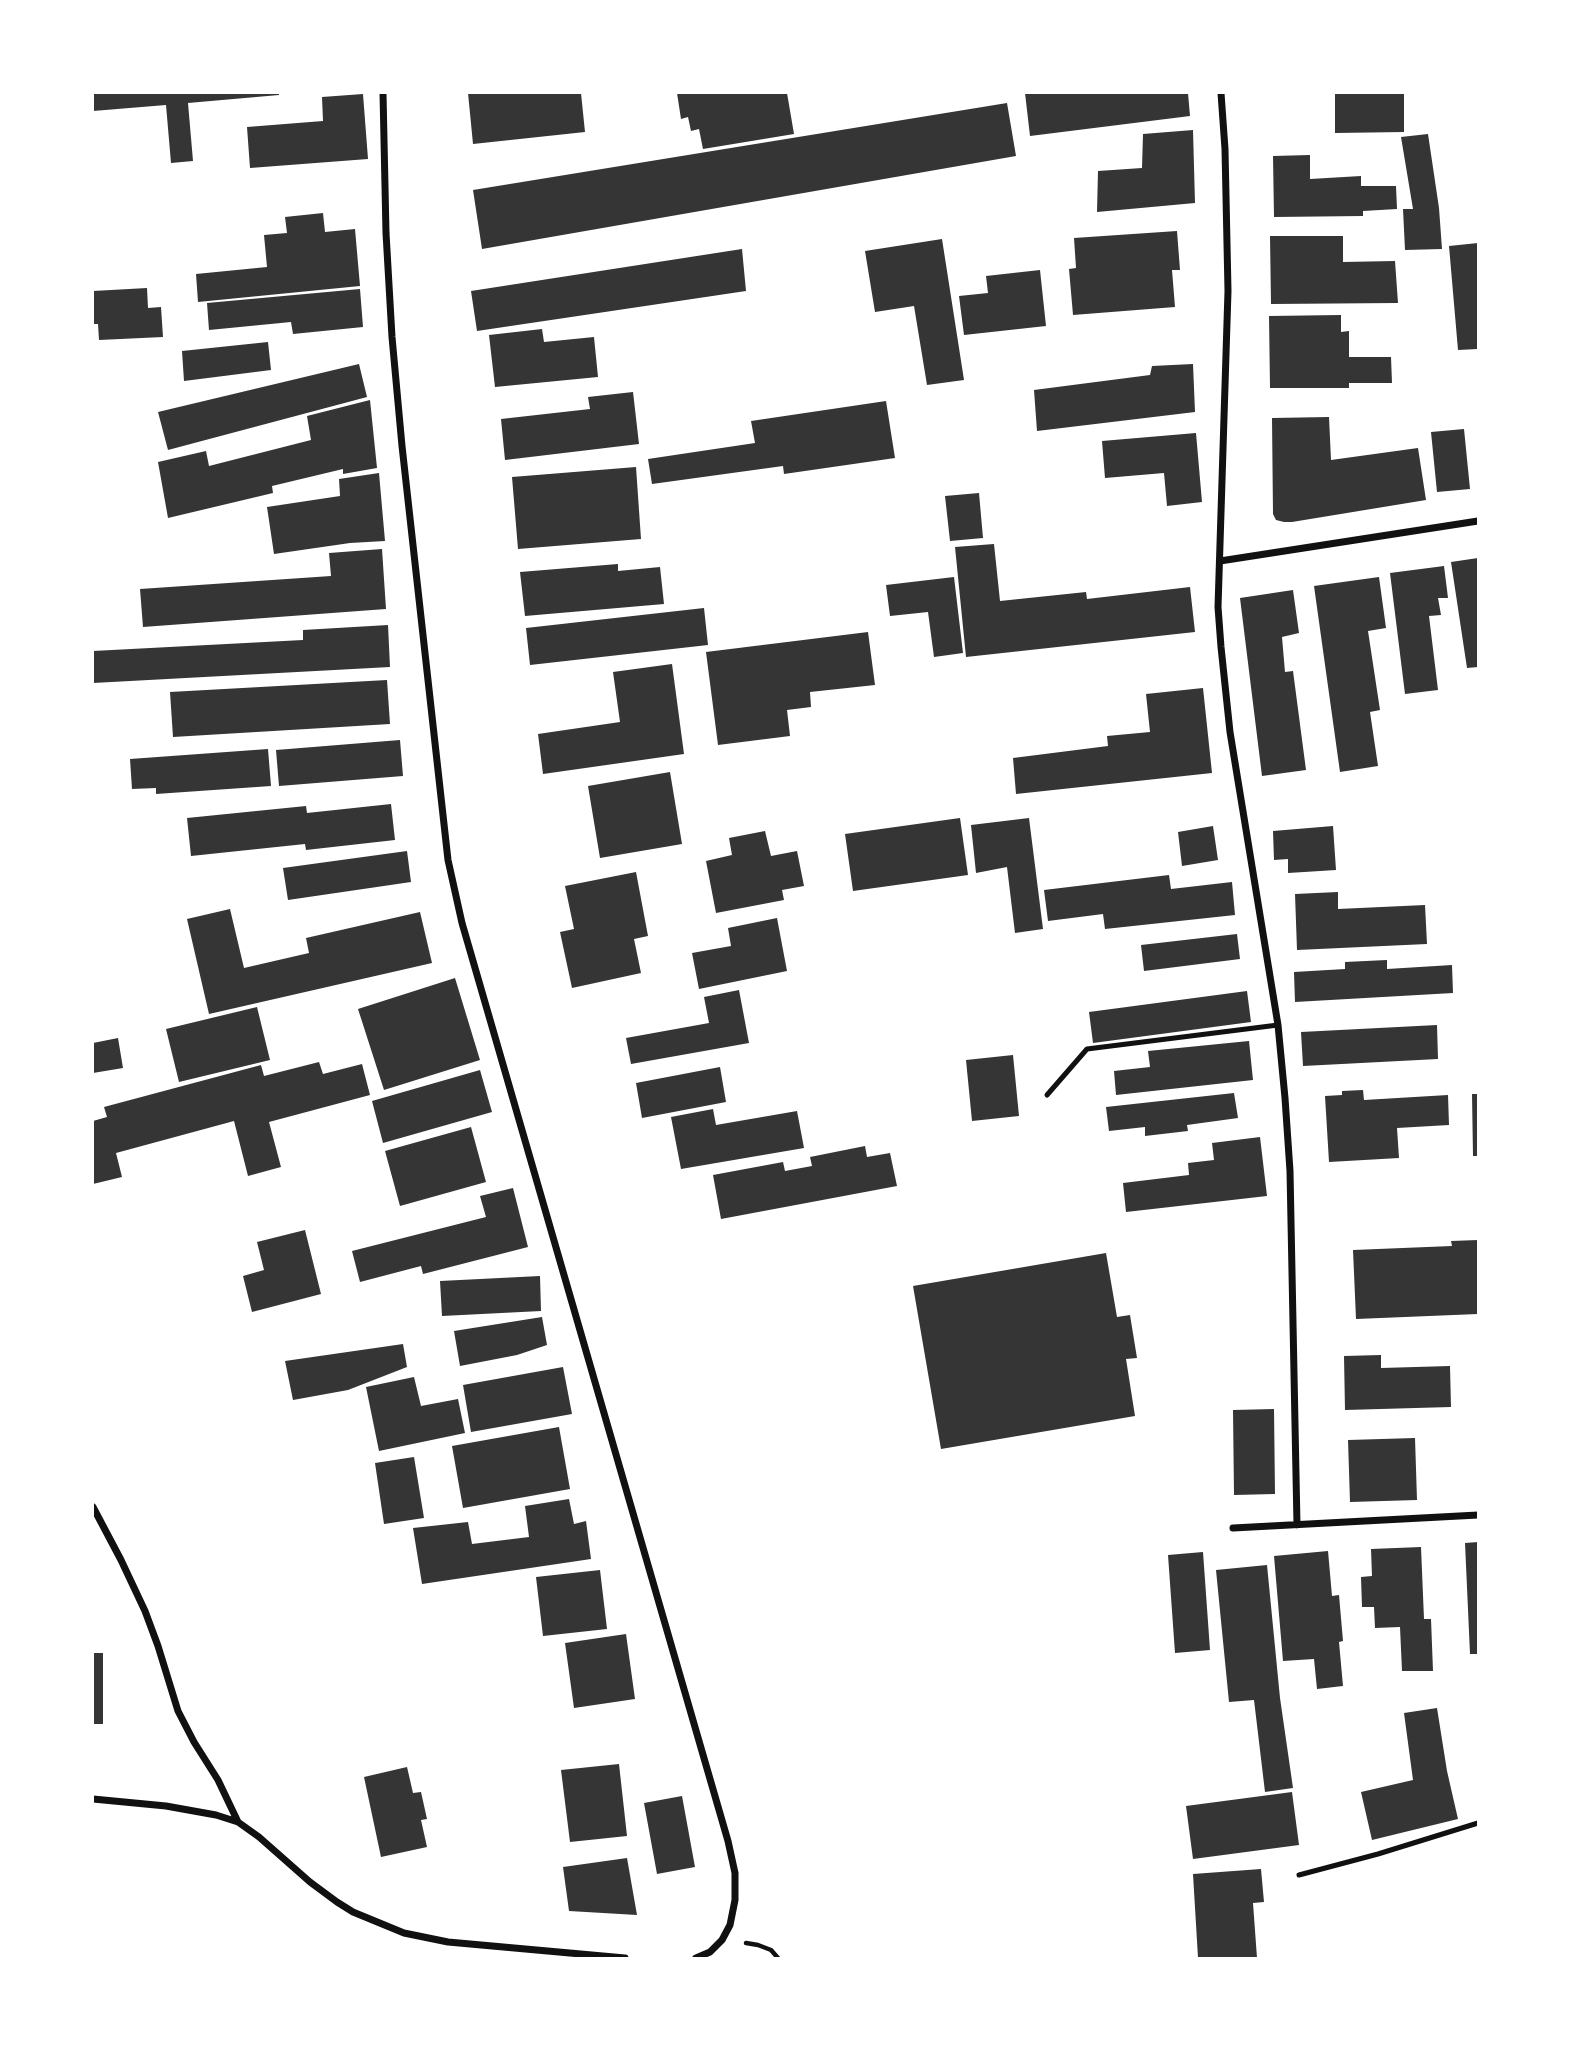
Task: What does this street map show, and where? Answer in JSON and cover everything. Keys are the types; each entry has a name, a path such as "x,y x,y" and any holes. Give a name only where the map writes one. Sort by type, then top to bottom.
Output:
{"street":[{"path":"383,93 386,233 392,337 448,859 454,891 728,1841 735,1873 735,1900 730,1925 722,1940 710,1952 696,1958"},
{"path":"1221,93 1228,290 1219,607 1221,647 1230,732 1278,1025 1290,1171 1297,1525"},
{"path":"1220,561 1478,521"},
{"path":"93,1507 145,1611 178,1711 218,1780 238,1822"},
{"path":"1233,1528 1478,1515"},
{"path":"93,1798 166,1806 238,1822 337,1902 353,1912 404,1933 448,1942 625,1958"}],"lane":[{"path":"1047,1095 1087,1049 1278,1025"},
{"path":"1299,1875 1478,1823"}],"path":[{"path":"722,1940 758,1945 771,1950 778,1958"}],"building":[{"path":"93,93 279,95 188,103 193,161 171,163 166,105 93,111"},
{"path":"468,93 581,93 585,132 473,144"},
{"path":"677,93 787,93 794,134 703,149 699,129 691,131 688,117 681,119"},
{"path":"1025,93 1188,93 1190,116 1030,136"},
{"path":"1335,93 1404,93 1404,132 1335,133"},
{"path":"363,94 368,159 250,168 247,127 323,121 322,97"},
{"path":"1007,103 1016,156 482,249 473,190"},
{"path":"1193,130 1195,203 1097,212 1098,171 1142,168 1143,134"},
{"path":"1428,134 1442,249 1405,250 1403,209 1413,209 1401,137"},
{"path":"1310,155 1310,179 1361,176 1361,186 1396,186 1397,209 1363,211 1363,216 1274,217 1273,156"},
{"path":"323,213 325,232 355,229 360,286 198,302 196,274 267,267 264,235 287,233 285,217"},
{"path":"1177,231 1180,270 1172,270 1175,307 1073,315 1069,269 1076,268 1074,238"},
{"path":"1270,236 1343,236 1343,262 1395,261 1398,303 1271,304"},
{"path":"942,239 964,380 927,385 914,306 875,312 865,251"},
{"path":"1478,243 1478,349 1458,350 1449,246"},
{"path":"742,249 746,291 477,331 471,291"},
{"path":"1040,270 1046,326 964,335 959,296 988,293 986,276"},
{"path":"147,288 148,308 161,307 163,337 99,340 98,324 93,324 93,291"},
{"path":"360,289 363,327 293,334 291,322 209,330 207,303"},
{"path":"1341,315 1341,332 1349,331 1349,357 1391,357 1392,383 1349,383 1349,388 1270,388 1269,316"},
{"path":"542,329 544,342 594,337 598,377 495,387 489,335"},
{"path":"268,342 271,370 184,381 182,351"},
{"path":"359,364 367,397 168,450 158,412"},
{"path":"1193,364 1195,412 1037,431 1034,390 1150,375 1152,366"},
{"path":"633,392 639,444 505,460 501,419 590,409 588,397"},
{"path":"370,400 377,468 343,474 343,469 272,486 273,493 168,518 158,462 206,451 209,466 311,440 307,416"},
{"path":"886,401 895,458 784,474 783,466 652,484 648,459 755,443 751,421"},
{"path":"1329,417 1331,460 1418,448 1426,500 1292,522 1276,520 1273,514 1272,418"},
{"path":"1464,429 1470,489 1437,492 1431,432"},
{"path":"1196,433 1202,502 1167,506 1164,473 1105,478 1102,441"},
{"path":"636,467 641,539 518,549 512,477"},
{"path":"379,473 385,541 274,554 267,507 340,496 339,479"},
{"path":"979,493 983,538 950,541 945,496"},
{"path":"994,544 1000,601 1086,592 1087,599 1190,587 1195,632 966,657 955,547"},
{"path":"382,549 386,609 143,627 140,589 331,576 329,553"},
{"path":"1478,558 1478,667 1467,668 1451,562"},
{"path":"618,564 618,571 660,567 664,604 525,616 520,572"},
{"path":"1444,566 1448,598 1438,598 1441,615 1429,616 1438,690 1405,694 1390,573"},
{"path":"954,577 963,653 934,657 928,612 890,616 886,585"},
{"path":"1379,577 1386,628 1368,631 1380,710 1370,712 1378,766 1340,772 1314,586"},
{"path":"1293,590 1299,633 1282,637 1285,672 1293,671 1306,770 1262,776 1240,598"},
{"path":"704,608 708,645 530,665 526,628"},
{"path":"388,625 390,667 93,683 93,651 303,640 303,630"},
{"path":"868,632 875,685 810,692 811,707 787,710 790,736 718,745 706,652"},
{"path":"672,664 684,754 543,774 538,734 620,722 613,672"},
{"path":"387,680 390,724 173,737 170,692"},
{"path":"1203,688 1212,773 1016,794 1013,758 1108,746 1107,736 1150,732 1146,694"},
{"path":"400,740 403,776 279,786 276,750"},
{"path":"268,749 271,786 156,794 156,788 132,789 130,759"},
{"path":"670,772 682,844 600,858 588,786"},
{"path":"391,804 395,840 306,850 305,844 191,856 187,818 306,806 307,813"},
{"path":"960,818 968,875 853,891 845,834"},
{"path":"1029,818 1043,929 1015,933 1007,867 976,873 971,825"},
{"path":"1213,826 1218,860 1182,866 1178,832"},
{"path":"1333,826 1336,870 1288,873 1288,859 1274,860 1273,831"},
{"path":"765,831 771,856 797,851 804,886 782,890 784,900 716,913 706,861 732,855 729,838"},
{"path":"407,851 411,882 288,900 283,868"},
{"path":"636,872 648,936 634,939 641,973 572,988 560,932 574,929 565,886"},
{"path":"1169,875 1171,889 1232,882 1235,915 1105,929 1103,914 1048,921 1044,890"},
{"path":"1338,892 1338,909 1425,905 1427,944 1297,950 1295,894"},
{"path":"230,909 244,968 309,953 306,938 420,912 432,963 209,1014 187,919"},
{"path":"777,918 787,971 699,989 692,953 731,946 728,928"},
{"path":"1237,934 1240,959 1144,971 1141,945"},
{"path":"1387,960 1387,969 1452,965 1453,993 1295,1002 1294,972 1345,969 1345,962"},
{"path":"455,978 480,1060 384,1090 358,1009"},
{"path":"739,990 749,1043 631,1064 626,1038 709,1023 704,997"},
{"path":"1247,991 1251,1022 1093,1043 1089,1012"},
{"path":"257,1007 270,1060 179,1082 166,1029"},
{"path":"1437,1025 1438,1059 1303,1066 1301,1032"},
{"path":"118,1038 123,1068 93,1073 93,1043"},
{"path":"1249,1041 1253,1080 1116,1095 1114,1071 1150,1067 1148,1051"},
{"path":"1013,1055 1019,1116 972,1121 966,1060"},
{"path":"319,1062 323,1074 362,1064 370,1095 269,1122 281,1167 248,1176 234,1121 116,1153 122,1177 93,1184 93,1121 107,1117 104,1107 261,1065 264,1076"},
{"path":"720,1067 726,1102 642,1118 636,1083"},
{"path":"480,1070 492,1112 383,1143 372,1101"},
{"path":"1363,1090 1364,1100 1448,1095 1449,1125 1397,1128 1399,1158 1329,1162 1325,1096 1342,1095 1342,1091"},
{"path":"1234,1093 1238,1118 1187,1125 1188,1131 1145,1136 1145,1127 1109,1131 1106,1107"},
{"path":"1472,1094 1478,1094 1478,1156 1473,1156"},
{"path":"713,1109 716,1125 797,1111 804,1148 681,1169 671,1117"},
{"path":"471,1127 486,1182 400,1206 385,1151"},
{"path":"1260,1137 1267,1196 1126,1212 1123,1183 1189,1175 1188,1163 1214,1160 1212,1143"},
{"path":"865,1146 867,1157 890,1153 897,1186 721,1219 713,1175 783,1162 785,1171 812,1166 810,1157"},
{"path":"513,1188 528,1247 423,1274 421,1266 360,1282 352,1251 486,1217 480,1196"},
{"path":"305,1230 321,1294 252,1312 243,1276 264,1270 257,1242"},
{"path":"1478,1240 1478,1314 1356,1319 1353,1250 1452,1246 1451,1241"},
{"path":"1106,1253 1117,1317 1130,1315 1137,1358 1126,1359 1135,1416 941,1449 913,1286"},
{"path":"540,1276 541,1311 442,1316 440,1281"},
{"path":"542,1317 547,1345 517,1355 460,1366 454,1331"},
{"path":"403,1344 407,1367 348,1390 293,1400 285,1361"},
{"path":"1381,1355 1381,1368 1450,1366 1451,1407 1345,1410 1344,1356"},
{"path":"563,1367 572,1414 471,1432 463,1385"},
{"path":"414,1377 421,1406 458,1399 465,1433 379,1451 366,1387"},
{"path":"1274,1409 1275,1494 1234,1495 1233,1410"},
{"path":"559,1427 570,1489 463,1508 452,1446"},
{"path":"1415,1438 1417,1500 1350,1502 1348,1440"},
{"path":"414,1457 424,1518 384,1524 375,1463"},
{"path":"569,1499 574,1524 586,1521 591,1559 422,1584 413,1528 468,1522 472,1544 529,1537 525,1506"},
{"path":"1478,1542 1478,1654 1470,1654 1465,1543"},
{"path":"1421,1547 1424,1619 1431,1619 1433,1671 1402,1671 1400,1627 1375,1628 1374,1607 1362,1607 1361,1577 1372,1576 1371,1549"},
{"path":"1328,1551 1332,1596 1339,1595 1343,1686 1317,1689 1314,1659 1283,1661 1274,1556"},
{"path":"1203,1552 1210,1650 1175,1653 1168,1555"},
{"path":"1267,1565 1280,1698 1293,1788 1265,1792 1254,1700 1229,1702 1216,1570"},
{"path":"600,1570 607,1629 543,1636 536,1577"},
{"path":"626,1634 635,1699 574,1708 565,1643"},
{"path":"93,1653 103,1653 103,1724 93,1724"},
{"path":"1437,1708 1458,1819 1372,1840 1361,1792 1413,1780 1404,1713"},
{"path":"619,1764 627,1836 570,1842 561,1770"},
{"path":"407,1767 413,1793 421,1792 427,1819 421,1820 427,1847 381,1857 364,1777"},
{"path":"1292,1792 1299,1845 1193,1859 1186,1806"},
{"path":"682,1796 695,1867 657,1874 644,1803"},
{"path":"627,1858 637,1915 569,1911 563,1867"},
{"path":"1261,1869 1264,1902 1253,1903 1257,1958 1198,1958 1193,1874"}]}
